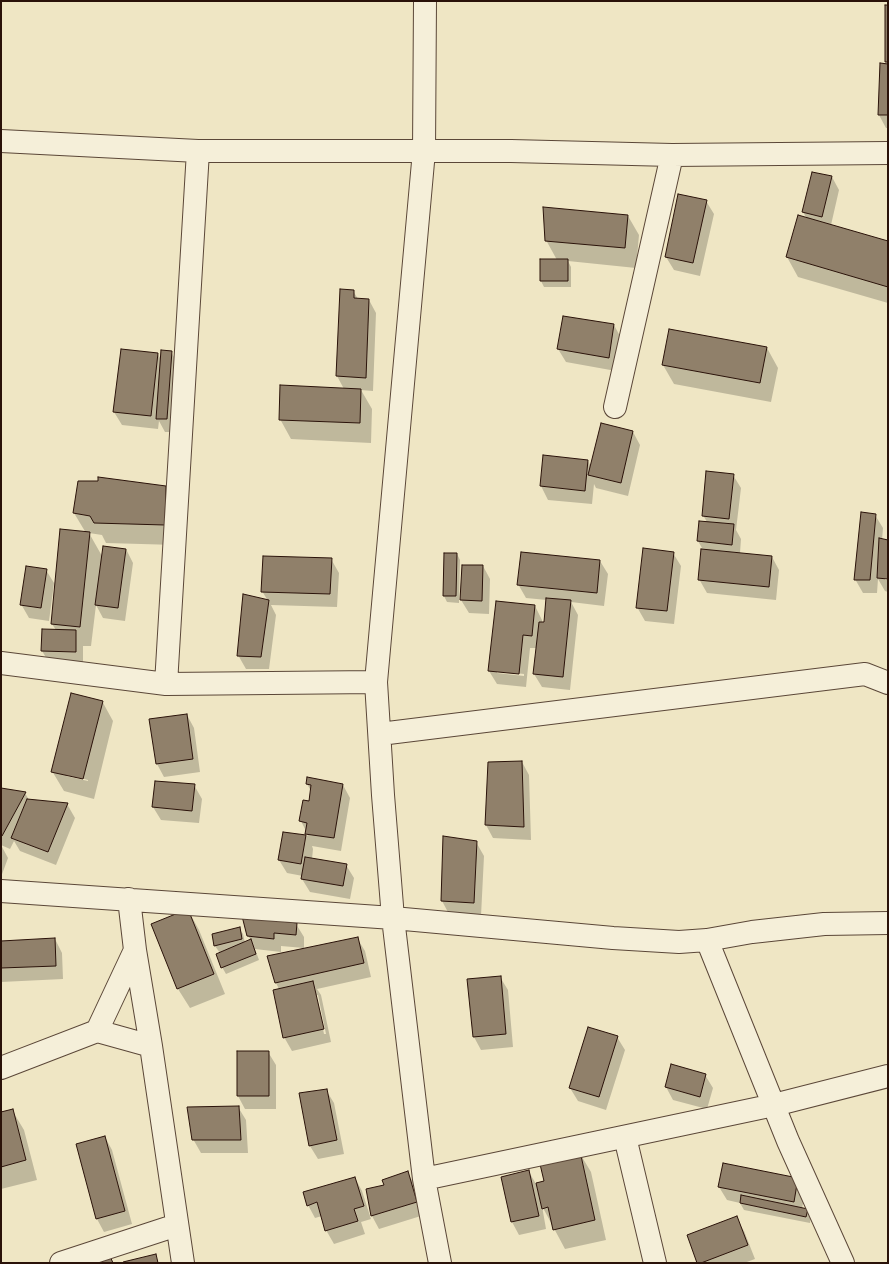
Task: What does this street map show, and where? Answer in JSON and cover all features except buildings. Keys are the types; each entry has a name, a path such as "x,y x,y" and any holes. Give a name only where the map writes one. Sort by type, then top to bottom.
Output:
{"street":[{"path":"425,1 424,150 376,682 393,918 424,1179 440,1263"},
{"path":"1,141 198,150 424,150 672,155 888,153"},
{"path":"166,684 198,150"},
{"path":"615,407 672,155"},
{"path":"1,662 166,684 376,682"},
{"path":"380,734 865,674 888,683"},
{"path":"1,891 393,918 612,938 679,942 707,940 752,932 824,924 888,923"},
{"path":"129,899 135,950 151,1046 183,1263"},
{"path":"707,940 788,1141 843,1263"},
{"path":"97,1031 135,950"},
{"path":"1,1068 97,1031 151,1046"},
{"path":"424,1179 774,1105 888,1076"},
{"path":"625,1137 655,1263"},
{"path":"61,1263 177,1225"}]}
